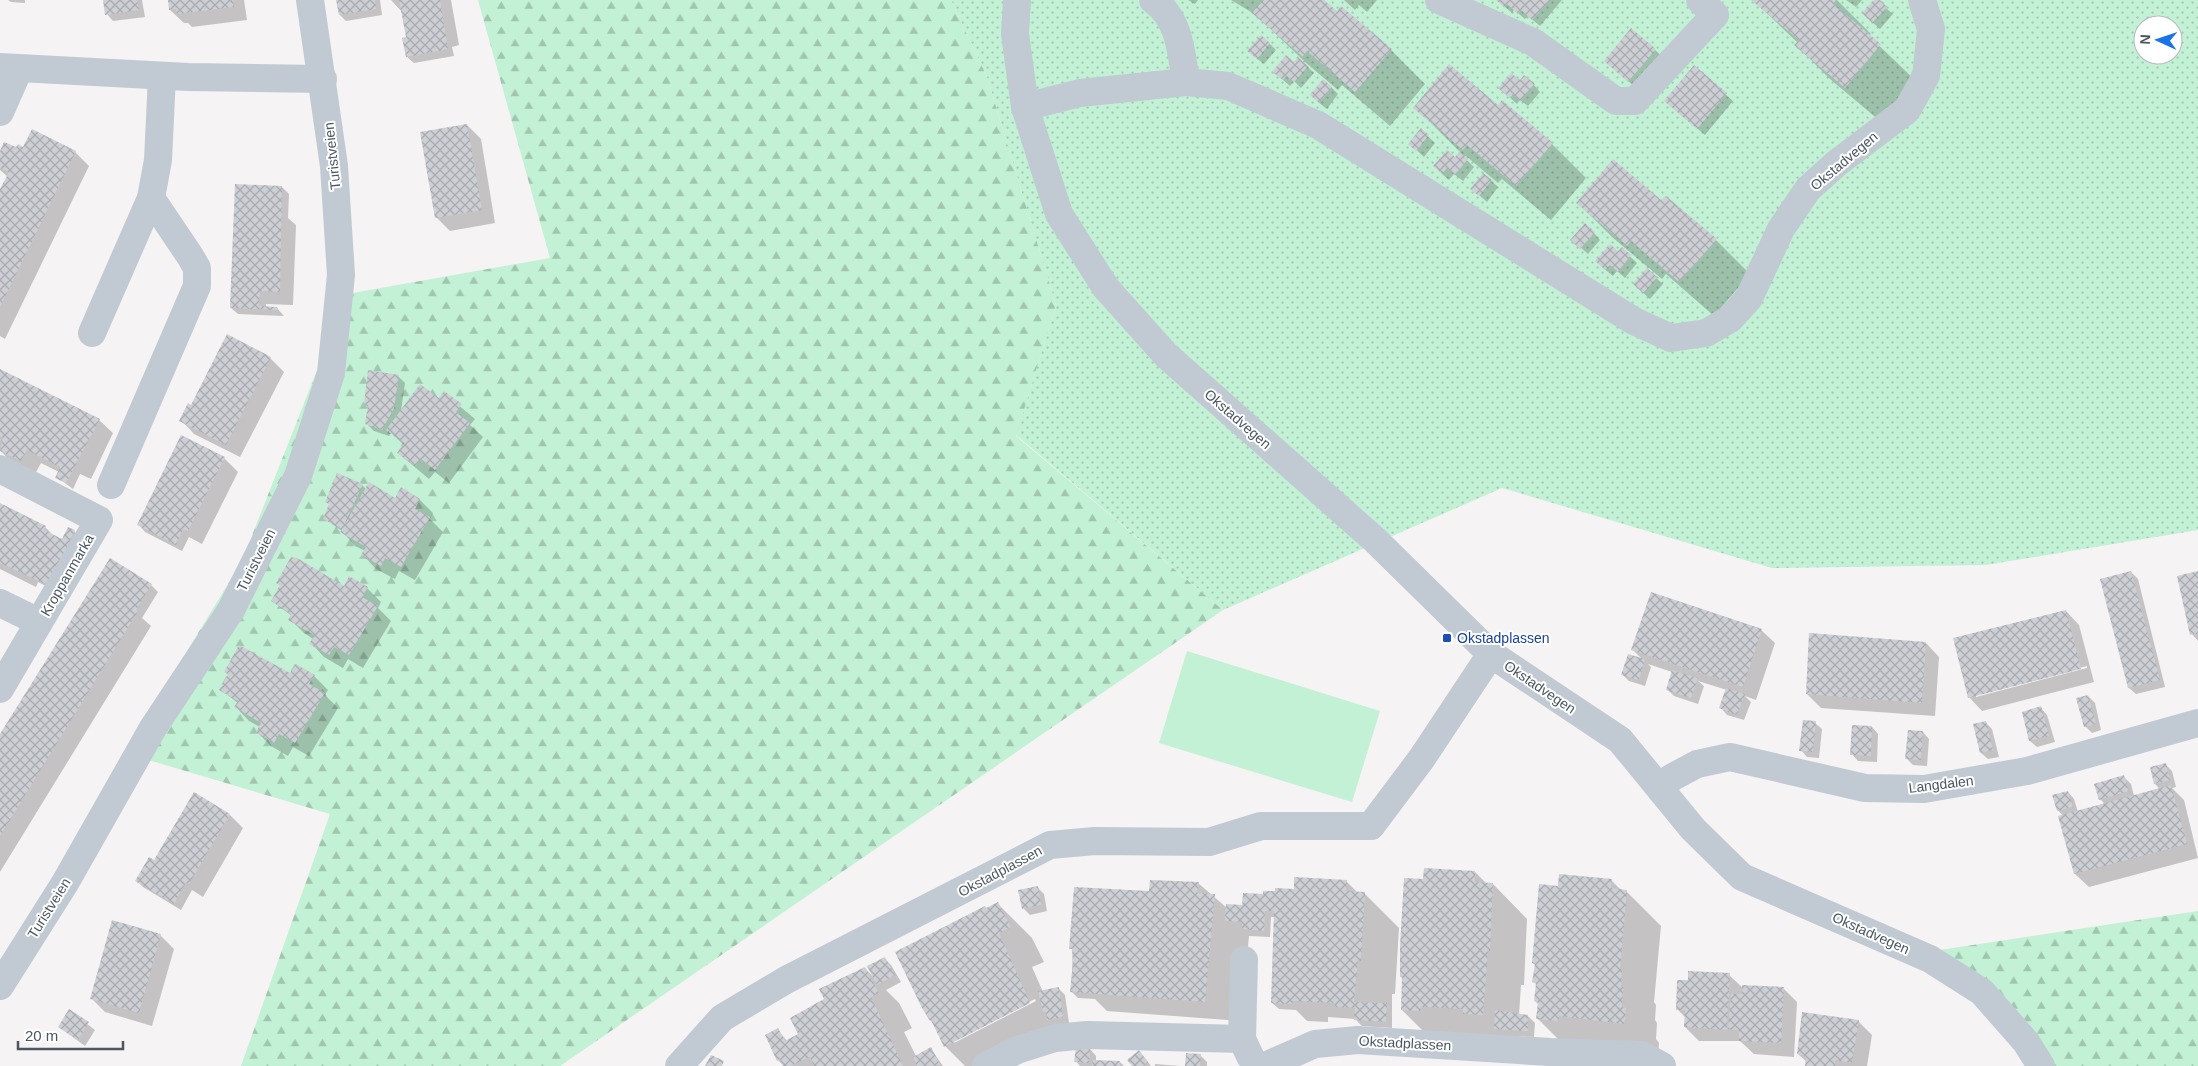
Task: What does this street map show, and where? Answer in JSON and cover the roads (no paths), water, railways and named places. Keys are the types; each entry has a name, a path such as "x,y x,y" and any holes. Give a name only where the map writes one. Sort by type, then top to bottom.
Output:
{"street":[{"name":"Turistveien","path":"0,986 65,883 153,728 231,610 298,476 331,373 341,275 334,166 323,79 310,0"},
{"name":"Okstadvegen","path":"1017,0 1015,34 1025,107 1059,214 1106,288 1166,356 1375,540 1491,654 1620,740 1693,829 1742,878 1930,959 1982,992 2026,1042 2041,1066"},
{"path":"1153,0 1160,5 1178,32 1186,82"},
{"path":"1454,3 1533,42 1616,101 1635,101 1715,15 1700,0"},
{"name":"Okstadvegen","path":"1025,107 1080,93 1186,82 1228,86 1318,125 1634,322 1671,338 1706,333 1730,320 1749,298 1781,228 1808,189 1837,164 1908,110 1926,76 1931,29 1922,0"},
{"path":"0,112 9,68 162,76 323,79"},
{"path":"92,333 151,198 158,160 162,76"},
{"path":"111,485 197,286 196,268 193,262 151,198"},
{"name":"Kroppanmarka","path":"0,469 99,520 0,689"},
{"name":"Kroppanmarka","path":"0,603 39,622"},
{"name":"Okstadplassen","path":"679,1066 722,1018 786,980 1050,845 1095,841 1209,842 1261,826 1371,826 1422,758 1491,654"},
{"name":"Langdalen","path":"1661,790 1671,778 1697,764 1730,757 1865,788 1924,789 2027,771 2198,723"},
{"path":"1244,960 1242,1039 1255,1066"},
{"path":"986,1066 1017,1050 1055,1038 1088,1035 1242,1039"},
{"name":"Okstadplassen","path":"1265,1066 1315,1044 1358,1040 1550,1059 1642,1055 1662,1066"}],"place":[{"name":"Okstadplassen","path":"1447,638"}]}
